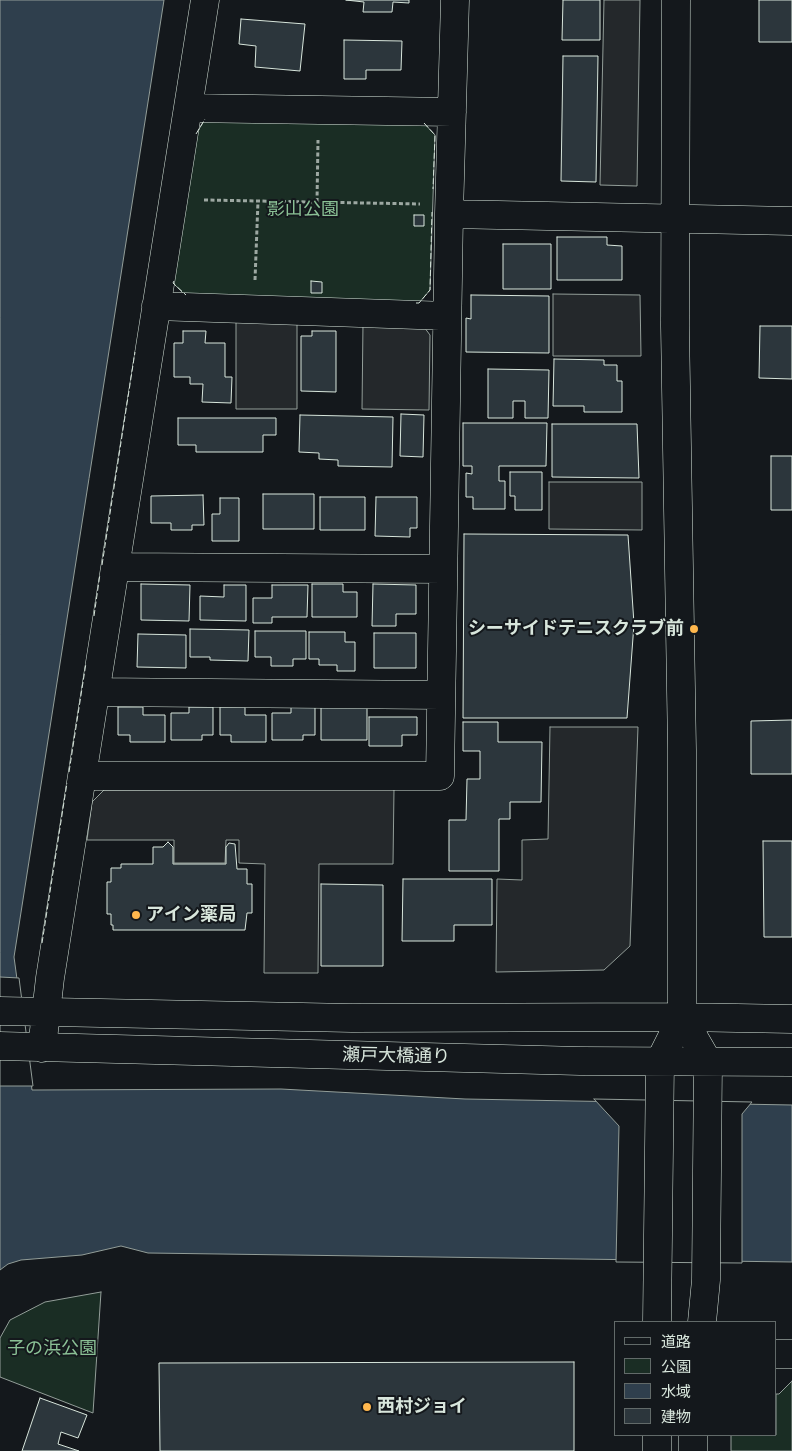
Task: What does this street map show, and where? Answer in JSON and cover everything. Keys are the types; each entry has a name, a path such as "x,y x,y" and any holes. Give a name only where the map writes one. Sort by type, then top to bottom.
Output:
{"street":[{"path":"35,1048 23,1011 83,776 205,0"},
{"path":"83,776 440,776 449,209 455,0"},
{"path":"657,1321 660,1061 682,1017 682,750 675,220 676,0"},
{"path":"188,108 452,112"},
{"path":"449,209 675,220 792,221"},
{"path":"156,306 447,316"},
{"path":"117,567 443,569"},
{"path":"96,692 440,695"},
{"path":"23,1011 362,1018 682,1017 792,1019"},
{"path":"682,1017 708,1062 706,1280 702,1321"},
{"name":"瀬戸大橋通り","path":"0,1046 708,1062 792,1062"},
{"path":"777,1354 792,1354"},
{"path":"657,1436 657,1451"},
{"path":"693,1436 693,1451"}],"path":[{"path":"317,202 319,110"},
{"path":"173,200 317,202 449,209"},
{"path":"253,310 258,201"}],"green space":[{"name":"影山公園","path":"205,119 422,121 435,135 430,290 419,303 185,295 173,283 194,138"},
{"name":"子の浜公園","path":"101,1292 93,1413 0,1377 0,1338 10,1320 45,1302"},
{"path":"792,1381 792,1451 731,1451 731,1436 777,1436 777,1394"}],"shaded area":[{"path":"604,0 640,0 637,186 600,185"},
{"path":"553,294 640,295 641,356 553,356"},
{"path":"236,322 297,323 297,409 236,409"},
{"path":"363,323 421,323 430,335 429,410 362,409"},
{"path":"549,482 642,482 642,530 549,529"},
{"path":"550,727 638,727 630,946 604,970 496,972 497,879 522,880 522,840 548,839"},
{"path":"394,789 393,864 319,864 318,973 264,973 265,864 239,863 239,840 226,840 225,863 174,863 174,840 87,840 92,802 104,790"}],"water":[{"path":"0,0 164,0 14,957 32,1090 281,1089 465,1099 792,1105 792,1262 148,1253 121,1246 82,1255 21,1260 8,1264 0,1270"}],"pier":[{"path":"0,977 19,978 33,1086 0,1086"},
{"path":"594,1099 752,1102 742,1114 742,1263 616,1262 619,1126"}],"building":[{"path":"346,0 409,0 409,3 393,2 392,12 363,12 364,2"},
{"path":"563,0 600,0 600,40 562,40"},
{"path":"759,0 792,0 792,42 759,42"},
{"path":"241,19 305,24 300,71 255,67 256,46 239,44"},
{"path":"344,40 402,41 401,70 366,70 366,79 344,79"},
{"path":"563,56 598,56 596,182 561,181"},
{"path":"414,215 424,215 424,226 414,226"},
{"path":"557,237 607,237 607,245 622,246 622,280 557,280"},
{"path":"503,244 551,244 551,289 503,289"},
{"path":"311,281 322,282 322,293 311,293"},
{"path":"471,295 549,296 549,353 466,352 466,318 471,319"},
{"path":"760,326 792,326 792,379 759,378"},
{"path":"183,331 206,331 205,343 225,343 225,377 232,377 231,403 202,402 203,384 190,384 190,377 174,377 174,343 183,343"},
{"path":"312,331 336,331 336,392 301,391 301,336 312,336"},
{"path":"554,359 604,360 604,365 617,365 617,381 622,381 622,412 584,412 584,406 553,406"},
{"path":"488,369 549,370 548,418 525,418 525,401 513,401 513,418 488,418"},
{"path":"401,414 424,415 423,457 400,456"},
{"path":"300,415 393,417 392,467 338,466 338,460 319,459 319,453 299,452"},
{"path":"178,418 276,418 276,435 263,435 263,452 196,452 196,445 178,445"},
{"path":"463,423 547,423 546,466 499,466 499,481 505,481 505,509 473,509 473,497 466,497 466,473 472,474 472,466 463,466"},
{"path":"552,424 637,424 639,478 552,477"},
{"path":"771,456 792,456 792,510 771,510"},
{"path":"510,472 542,472 542,510 515,510 515,496 510,496"},
{"path":"263,494 314,494 314,529 263,529"},
{"path":"203,495 204,525 192,525 192,530 171,530 171,523 151,523 151,496"},
{"path":"320,497 365,497 365,530 320,530"},
{"path":"376,497 417,497 417,528 410,528 410,537 375,536"},
{"path":"220,498 239,498 239,541 212,541 212,514 220,514"},
{"path":"464,534 628,535 634,624 627,718 463,718"},
{"path":"141,584 190,585 189,621 141,620"},
{"path":"312,584 343,584 343,592 357,592 357,617 312,617"},
{"path":"373,584 416,585 416,614 396,614 396,626 372,626"},
{"path":"224,585 246,585 246,621 200,620 200,596 224,597"},
{"path":"272,585 308,585 307,617 272,617 272,623 253,623 253,598 272,598"},
{"path":"190,629 249,630 248,661 210,660 210,657 190,657"},
{"path":"255,631 306,631 306,659 293,659 293,666 271,666 271,657 255,657"},
{"path":"309,632 345,632 345,642 355,642 355,671 337,671 337,665 319,665 319,659 309,659"},
{"path":"374,633 416,633 416,668 374,668"},
{"path":"138,634 186,635 186,668 137,667"},
{"path":"321,706 367,706 367,740 321,740"},
{"path":"118,707 143,707 143,715 165,715 165,742 130,742 130,735 118,735"},
{"path":"189,707 213,707 213,735 202,735 202,740 171,740 171,713 189,713"},
{"path":"220,707 245,707 245,715 266,715 266,742 231,742 231,735 220,735"},
{"path":"291,707 315,707 315,735 303,735 303,740 272,740 272,713 291,713"},
{"path":"369,717 417,717 417,735 402,735 402,746 369,746"},
{"path":"792,720 792,774 751,774 751,721"},
{"path":"463,722 498,722 498,742 542,742 541,802 510,802 510,819 499,819 499,871 449,871 449,820 466,820 467,779 480,779 480,751 463,751"},
{"path":"763,841 792,841 792,937 764,937"},
{"path":"168,842 173,847 173,864 226,864 226,847 229,843 235,844 237,869 247,869 247,884 252,884 252,913 247,913 245,930 113,930 111,914 107,914 107,882 111,882 111,868 121,868 121,864 153,864 153,847 163,847"},
{"path":"403,879 492,879 492,925 454,925 454,941 402,941"},
{"path":"321,884 383,885 383,966 321,966"},
{"name":"西村ジョイ","path":"574,1362 574,1451 160,1451 159,1363"},
{"path":"40,1398 87,1415 78,1438 61,1432 58,1444 79,1451 22,1451"}],"fence":[{"path":"196,134 205,119"},
{"path":"424,123 435,135 433,189"},
{"path":"416,303 419,303 430,290 432,212"},
{"path":"174,281 173,283 186,295"},
{"path":"102,565 135,352"},
{"path":"94,616 100,574"},
{"path":"69,772 86,663"},
{"path":"42,943 67,783"}],"place":[{"name":"シーサイドテニスクラブ前","path":"694,629"},
{"name":"アイン薬局","path":"136,915"},
{"name":"西村ジョイ","path":"367,1407"}]}
